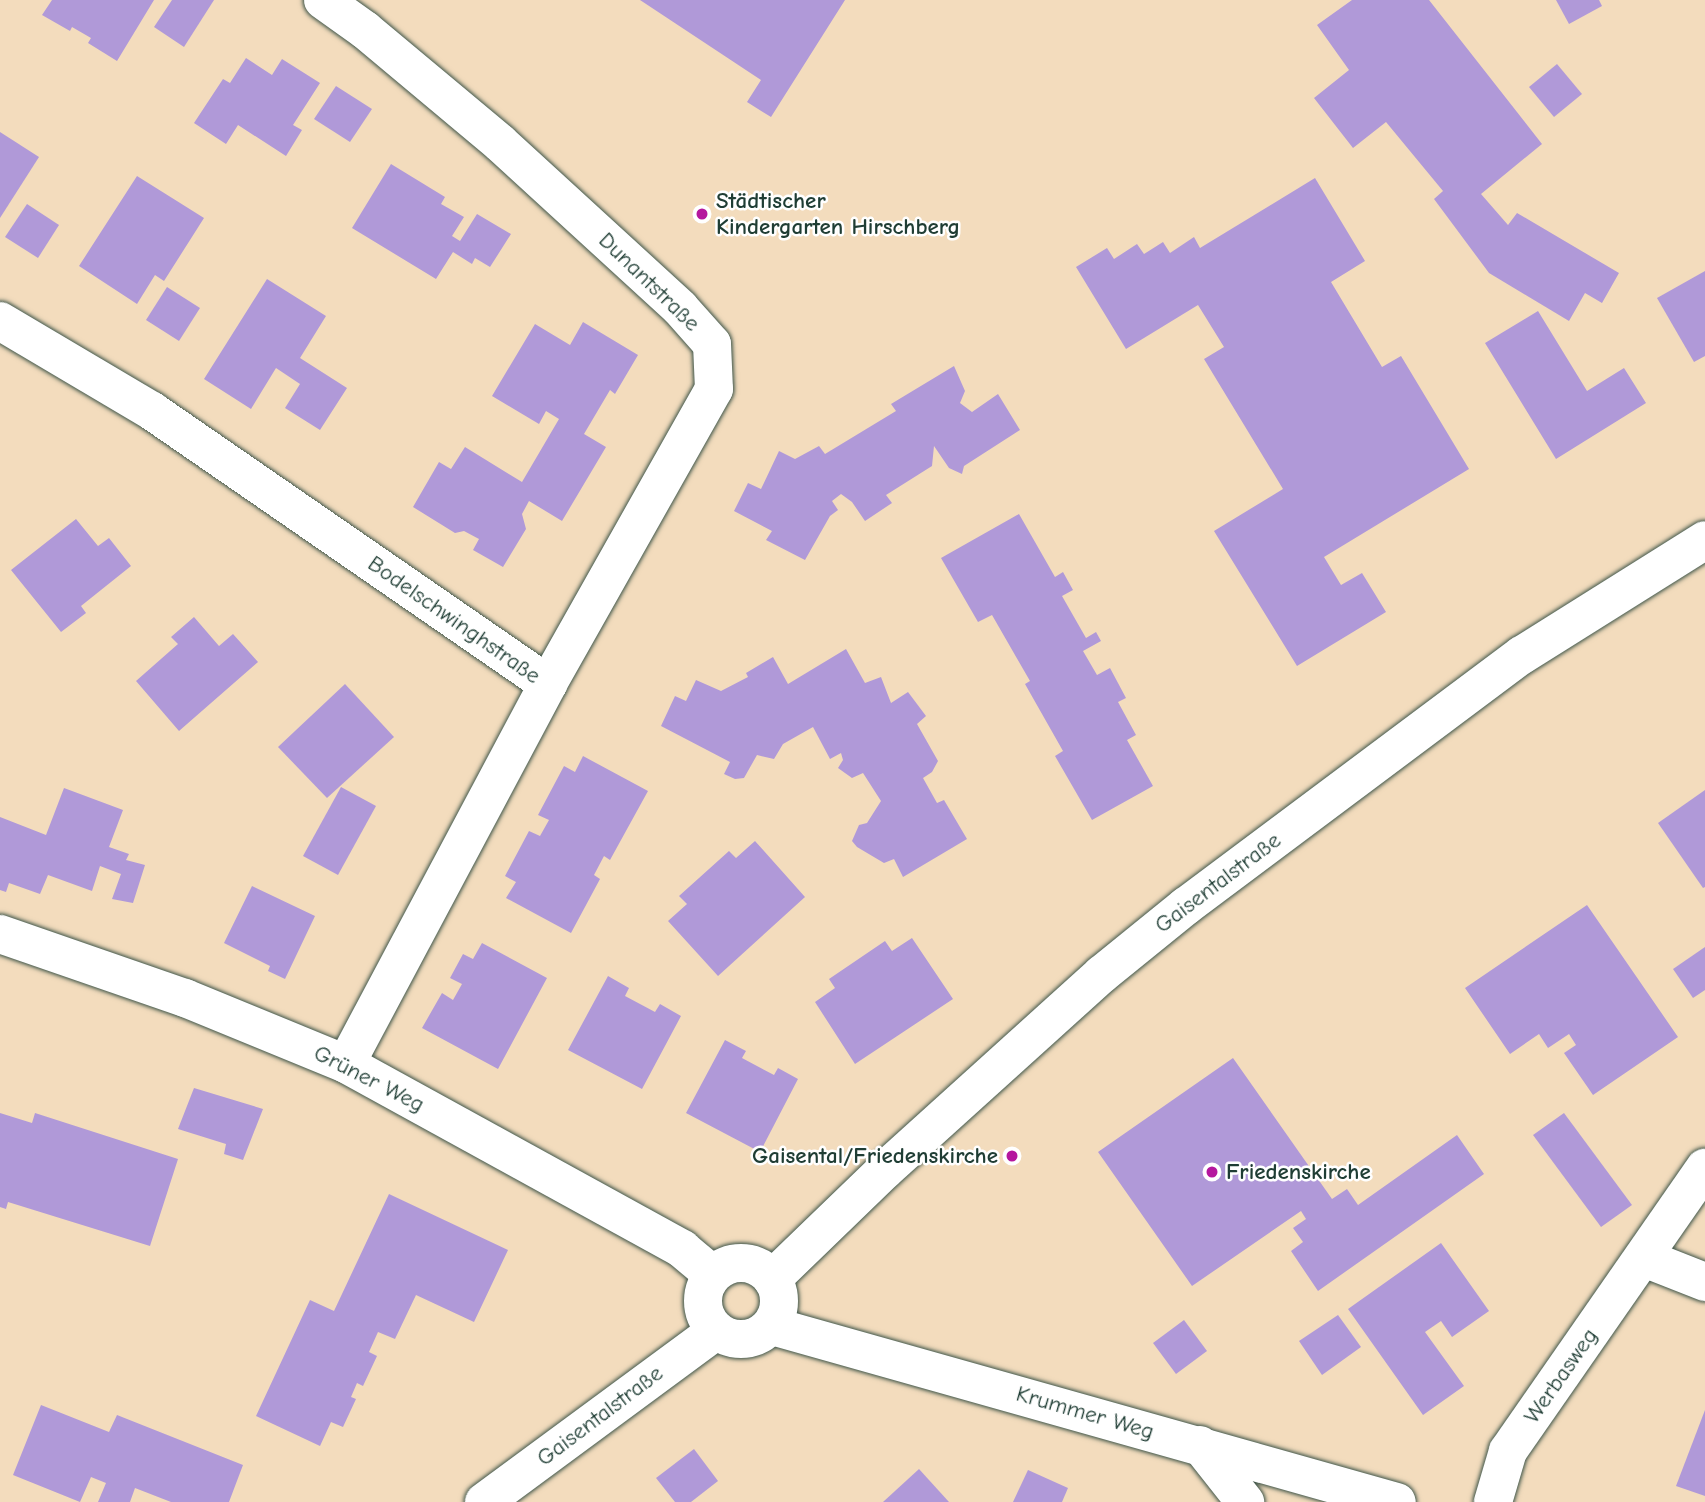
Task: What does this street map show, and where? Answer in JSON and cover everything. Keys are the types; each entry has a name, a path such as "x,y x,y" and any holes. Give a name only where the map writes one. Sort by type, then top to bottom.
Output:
{"street":[{"name":"Dunantstraße","path":"323,0 365,30 500,143 680,308 712,344 714,389 548,684"},
{"name":"Bodelschwinghstraße","path":"0,321 152,411 548,684 346,1064"},
{"name":"Gaisentalstraße","path":"772,1279 885,1170 1102,974 1186,906 1522,655 1705,540"},
{"name":"Grüner Weg","path":"0,934 185,998 346,1064 682,1249 713,1275"},
{"name":"Werbasweg","path":"1493,1502 1508,1451 1705,1168"},
{"path":"1644,1258 1705,1282"},
{"path":"747,1264 761,1269 772,1279 778,1292 779,1307 772,1326 751,1338 736,1339 716,1331 704,1307 706,1286 713,1275 732,1265 747,1264"},
{"name":"Krummer Weg","path":"772,1326 1397,1502"},
{"name":"Gaisentalstraße","path":"484,1502 716,1331"},
{"path":"1200,1445 1245,1502"}],"building":[{"path":"52,0 154,0 117,61 88,43 91,38 72,27 70,31 42,15"},
{"path":"172,0 214,0 184,47 154,27"},
{"path":"640,0 845,0 771,117 747,102 761,80"},
{"path":"1352,0 1429,0 1542,144 1481,194 1508,225 1517,213 1619,273 1602,303 1585,293 1569,321 1489,273 1434,199 1443,191 1386,122 1353,148 1314,98 1349,70 1317,25"},
{"path":"1556,0 1599,0 1602,6 1569,24"},
{"path":"246,58 272,75 282,59 320,83 293,125 302,130 286,156 238,125 226,144 194,123 223,79 230,83"},
{"path":"1557,64 1582,94 1554,117 1529,87"},
{"path":"336,86 372,109 350,142 314,119"},
{"path":"0,132 39,157 0,218"},
{"path":"391,164 445,197 441,204 464,217 452,236 460,241 477,214 511,234 490,267 475,258 472,264 453,252 436,279 352,228"},
{"path":"137,176 204,218 164,281 155,275 137,304 79,266"},
{"path":"1315,178 1365,261 1331,282 1382,367 1401,356 1469,469 1324,557 1341,585 1362,573 1386,612 1297,666 1214,531 1283,489 1204,359 1224,347 1198,305 1126,349 1076,267 1107,248 1114,259 1137,244 1144,254 1163,242 1170,253 1194,237 1200,248"},
{"path":"27,204 59,225 38,258 5,237"},
{"path":"1705,271 1705,356 1694,362 1657,298"},
{"path":"267,279 326,316 300,358 347,388 320,430 285,408 300,384 276,368 251,409 204,379"},
{"path":"167,287 200,308 179,341 146,320"},
{"path":"1538,311 1587,391 1624,368 1646,403 1556,459 1485,343"},
{"path":"583,322 638,355 615,394 610,390 584,434 606,447 562,521 529,501 522,514 526,529 503,567 473,550 479,539 464,531 455,533 413,507 439,462 451,469 465,447 522,482 559,419 546,411 539,424 492,396 535,324 570,345"},
{"path":"954,366 965,391 960,403 972,412 998,394 1020,430 964,466 962,474 949,468 934,446 932,466 886,495 892,503 865,521 852,502 841,494 832,501 838,510 830,516 805,560 766,540 772,531 734,511 748,483 761,489 779,451 795,459 819,446 825,454 896,411 891,404"},
{"path":"1019,514 1055,577 1063,572 1073,590 1062,596 1086,638 1096,632 1101,641 1083,651 1097,675 1110,668 1126,698 1118,702 1136,735 1127,740 1153,786 1092,820 1055,756 1063,751 1025,684 1030,681 992,615 978,622 941,558"},
{"path":"76,519 98,546 109,538 131,566 81,606 86,613 61,632 11,570"},
{"path":"194,617 219,646 233,634 258,662 179,731 136,681 178,644 171,637"},
{"path":"846,649 865,683 881,677 891,703 908,692 926,716 917,724 938,761 932,772 923,778 937,803 944,800 967,839 903,877 894,859 884,863 857,847 852,841 859,825 867,823 881,801 863,773 852,778 838,768 843,760 841,753 830,759 813,727 783,744 774,759 757,755 744,778 735,779 724,774 730,762 661,726 675,696 686,701 696,680 721,691 748,677 746,673 773,657 788,684"},
{"path":"345,684 394,737 327,798 278,747"},
{"path":"583,756 648,791 610,860 604,856 594,875 600,879 571,933 506,898 516,882 505,876 529,831 540,836 549,820 538,815 564,766 575,772"},
{"path":"341,787 376,806 338,875 303,856"},
{"path":"64,788 123,810 109,847 129,854 126,860 145,865 133,903 112,899 121,874 100,866 92,891 48,875 40,894 9,883 6,892 0,890 0,817 46,835"},
{"path":"1705,790 1705,887 1703,888 1658,823"},
{"path":"755,841 805,897 718,976 668,921 687,904 679,896 729,851 736,858"},
{"path":"252,886 315,916 285,979 268,971 270,966 224,943"},
{"path":"1587,905 1678,1037 1593,1095 1564,1053 1576,1045 1569,1034 1548,1048 1539,1034 1510,1054 1465,988"},
{"path":"912,938 953,999 855,1064 815,1002 835,988 829,979 885,941 892,951"},
{"path":"482,943 547,978 498,1069 422,1028 442,993 453,1000 462,984 450,978 463,954 473,959"},
{"path":"1705,947 1705,990 1693,998 1673,969"},
{"path":"608,976 629,988 625,996 655,1012 660,1004 681,1016 642,1089 568,1050"},
{"path":"725,1040 746,1051 742,1058 774,1075 778,1068 798,1079 760,1152 686,1113"},
{"name":"Friedenskirche","path":"1233,1058 1332,1199 1347,1189 1358,1205 1457,1135 1484,1174 1318,1291 1291,1251 1303,1242 1293,1228 1306,1219 1301,1211 1192,1286 1098,1152"},
{"path":"194,1088 263,1109 243,1160 224,1154 226,1144 178,1129"},
{"path":"0,1113 32,1123 35,1113 178,1159 150,1246 8,1202 6,1209 0,1207"},
{"path":"1564,1113 1632,1205 1601,1227 1533,1135"},
{"path":"389,1194 508,1250 474,1322 416,1295 395,1339 378,1332 369,1352 377,1356 363,1386 357,1383 351,1397 356,1399 343,1427 331,1422 320,1446 256,1416 310,1300 334,1311"},
{"path":"1441,1243 1489,1311 1452,1337 1441,1321 1425,1332 1464,1386 1423,1415 1348,1309"},
{"path":"1338,1315 1361,1347 1322,1375 1299,1341"},
{"path":"1184,1320 1207,1351 1176,1374 1153,1343"},
{"path":"41,1405 109,1432 117,1415 243,1465 229,1502 171,1502 135,1488 130,1502 98,1502 106,1483 91,1477 80,1502 13,1475"},
{"path":"1705,1410 1705,1496 1676,1486"},
{"path":"694,1449 718,1481 691,1502 675,1502 656,1478"},
{"path":"919,1469 949,1502 883,1502"},
{"path":"1028,1470 1068,1488 1062,1502 1013,1502"}],"place":[{"name":"Städtischer Kindergarten Hirschberg","path":"702,214"},
{"name":"Gaisental/Friedenskirche","path":"1012,1156"},
{"name":"Friedenskirche","path":"1212,1172"}]}
